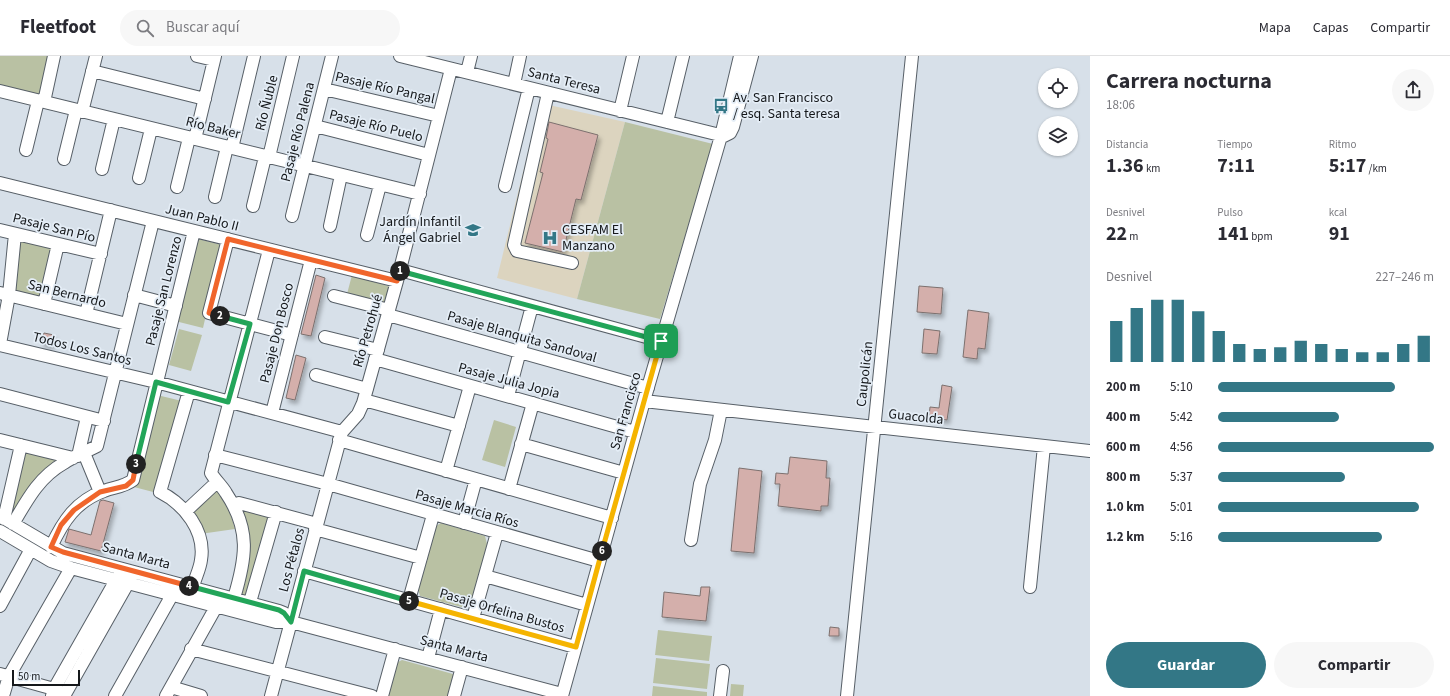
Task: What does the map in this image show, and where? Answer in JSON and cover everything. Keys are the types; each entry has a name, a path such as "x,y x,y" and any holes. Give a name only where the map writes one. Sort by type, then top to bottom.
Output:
{"street":[{"path":"26,150 54,56"},
{"path":"64,159 96,56"},
{"path":"177,187 205,99 215,58 197,56"},
{"path":"215,197 230,148 254,56"},
{"name":"Río Ñuble","path":"253,206 293,56"},
{"name":"Pasaje Río Palena","path":"292,216 332,56"},
{"name":"Santa Teresa","path":"400,56 416,58 451,69 721,136"},
{"path":"467,72 471,56"},
{"path":"514,84 520,56"},
{"path":"620,111 633,56"},
{"path":"667,122 683,56"},
{"name":"San Francisco","path":"562,695 635,432 721,136 740,56"},
{"path":"721,136 727,135 733,127 752,56"},
{"name":"Caupolicán","path":"847,696 912,56"},
{"name":"Río Petrohué","path":"341,436 358,414 365,394 399,275 451,69"},
{"path":"92,71 205,99"},
{"path":"505,186 529,88"},
{"name":"Pasaje Río Pangal","path":"324,89 439,116"},
{"name":"Río Baker","path":"0,92 420,194"},
{"path":"548,93 514,244 517,250 572,263"},
{"path":"102,169 114,120"},
{"name":"Pasaje Río Puelo","path":"315,126 430,155"},
{"path":"139,178 151,128"},
{"path":"330,226 341,175"},
{"name":"Juan Pablo II","path":"0,183 311,260 399,275 532,306 661,341"},
{"path":"367,235 380,185"},
{"path":"86,314 111,210"},
{"path":"6,520 32,492 39,482 57,467 97,446 104,421 114,372 153,221"},
{"name":"Pasaje San Pío","path":"0,230 101,254"},
{"name":"Pasaje San Lorenzo","path":"51,547 67,517 82,503 100,492 126,486 133,480 194,231"},
{"path":"0,344 4,294 14,234"},
{"path":"228,239 209,313 292,335"},
{"path":"44,304 58,244"},
{"path":"234,598 243,567 245,552 244,537 234,506 211,473 228,402 269,250"},
{"name":"Pasaje Don Bosco","path":"272,413 311,260"},
{"name":"San Bernardo","path":"4,294 127,324"},
{"path":"134,295 176,306"},
{"name":"Pasaje Blanquita Sandoval","path":"334,296 520,352 648,388"},
{"path":"508,396 532,306"},
{"name":"Pasaje Julia Jopia","path":"326,337 470,386 635,432"},
{"name":"Todos Los Santos","path":"0,344 156,382 272,413 446,471 612,518"},
{"path":"316,375 365,394 459,426"},
{"path":"446,471 470,386"},
{"path":"189,391 160,492 175,500 186,511 196,527 201,546 201,560 193,587"},
{"path":"0,394 104,421"},
{"name":"Guacolda","path":"644,401 1090,451"},
{"path":"509,489 533,403"},
{"path":"691,540 700,484 715,440 721,410"},
{"path":"87,417 78,455 100,492"},
{"name":"Los Pétalos","path":"271,696 341,436"},
{"path":"0,440 78,455"},
{"path":"521,444 624,473"},
{"path":"6,520 21,445"},
{"path":"1030,587 1044,446"},
{"name":"Pasaje Marcia Ríos","path":"215,455 328,484 599,561"},
{"path":"464,523 476,479"},
{"path":"186,511 218,482"},
{"path":"234,506 239,503 276,512 316,526 421,558"},
{"path":"250,602 276,512"},
{"path":"409,600 433,515"},
{"name":"Santa Marta","path":"6,520 51,547 63,552 250,602 284,613 291,622"},
{"name":"Santa Marta","path":"0,531 52,561 71,568 276,622 291,622 562,695"},
{"path":"474,618 497,533"},
{"path":"0,606 31,549"},
{"path":"4,696 5,675 71,568"},
{"path":"61,694 116,580 130,570"},
{"path":"61,694 128,583 130,570"},
{"name":"Pasaje Orfelina Bustos","path":"304,571 576,647"},
{"path":"485,576 587,605"},
{"path":"115,696 172,595"},
{"path":"201,696 168,692 216,607"},
{"path":"428,658 441,609"},
{"path":"191,649 372,696"},
{"path":"382,696 395,649"},
{"path":"454,696 462,667"},
{"path":"720,696 723,671"},
{"path":"5,675 61,694"}],"shaded area":[{"name":"CESFAM El Manzano","path":"540,103 625,122 577,299 497,278"}],"green space":[{"path":"0,56 50,56 40,100 0,89"},
{"path":"625,122 713,144 660,319 577,299"},
{"path":"194,238 222,245 203,328 175,321"},
{"path":"17,239 54,249 41,299 13,291"},
{"path":"352,275 391,287 386,306 347,294"},
{"path":"179,329 202,335 191,371 169,365"},
{"path":"157,395 182,401 157,493 134,487"},
{"path":"494,420 516,427 505,467 482,460"},
{"path":"26,452 63,460 38,477 23,498 13,517 9,515"},
{"path":"217,489 228,506 235,529 200,534 190,511"},
{"path":"242,509 271,517 248,596 241,595 249,557"},
{"path":"441,523 485,536 487,544 472,602 465,608 420,596 418,589 434,527"},
{"path":"658,630 712,636 709,661 655,655"},
{"path":"656,658 710,664 707,689 653,683"},
{"path":"402,660 453,674 453,682 449,696 387,696 396,663"},
{"path":"731,684 744,685 743,696 730,696"},
{"path":"653,686 707,692 707,696 652,696"}],"building":[{"path":"549,122 598,135 581,200 576,199 563,252 525,243 543,173 540,172 548,139 546,138"},
{"path":"316,275 325,278 311,336 301,334"},
{"path":"919,286 943,288 941,314 917,312"},
{"path":"968,310 989,313 985,349 978,348 977,359 963,357"},
{"path":"924,329 940,331 937,354 922,353"},
{"path":"44,333 54,335 52,345 41,343"},
{"path":"296,355 306,358 295,400 286,398"},
{"path":"942,385 952,387 947,420 929,417 930,407 939,408"},
{"path":"790,457 827,461 826,478 830,478 828,506 821,506 821,511 778,506 780,484 775,484 776,473 788,474"},
{"path":"739,468 762,471 754,553 731,551"},
{"path":"103,500 114,503 101,551 65,542 69,529 91,535 100,501"},
{"path":"701,587 710,587 706,621 662,617 664,592 700,596"},
{"path":"830,627 839,628 839,636 829,636"}],"place":[{"name":"Av. San Francisco / esq. Santa teresa","path":"721,106"},
{"name":"Jardín Infantil Ángel Gabriel","path":"473,230"},
{"name":"CESFAM El Manzano","path":"550,238"}],"route":[{"path":"228,239 397,281 400,270 661,341 576,647 304,571 291,622 284,613 279,610 63,552 51,547 61,525 82,503 100,492 126,486 133,480 156,382 228,402 250,324 209,313 228,239"}]}
